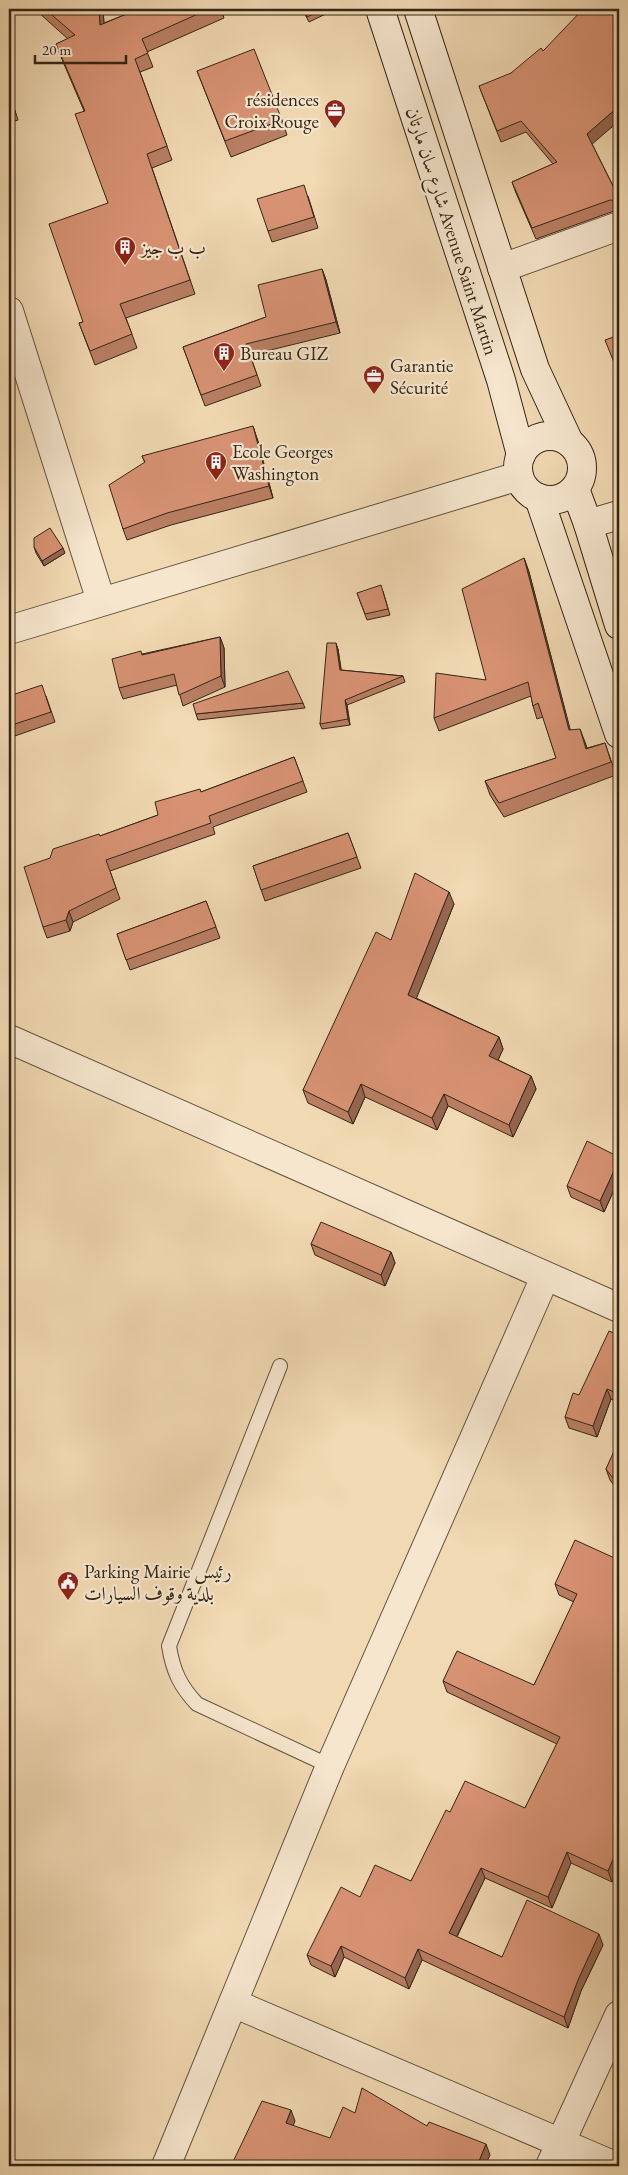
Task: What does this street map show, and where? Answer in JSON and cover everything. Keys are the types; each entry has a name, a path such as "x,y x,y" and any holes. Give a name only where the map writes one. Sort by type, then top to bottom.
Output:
{"street":[{"name":"شارع سان مارتان Avenue Saint Martin","path":"380,9 500,380 520,466"},
{"name":"شارع سان مارتان Avenue Saint Martin","path":"418,9 535,369 569,442"},
{"path":"502,268 619,226"},
{"path":"9,311 101,601"},
{"path":"543,436 555,436 569,442 577,450 583,468 575,489 561,498 550,500 539,498 529,492 520,466 527,446 543,436"},
{"path":"9,630 520,466"},
{"path":"575,489 588,524 619,625"},
{"path":"539,498 619,734"},
{"path":"588,524 619,515"},
{"path":"9,1039 619,1308"},
{"path":"166,2166 330,1766 545,1277"},
{"path":"233,2004 561,2141 615,2166"},
{"path":"550,2166 619,2015"}],"lane":[{"path":"280,1366 169,1646 172,1668 182,1688 197,1704 330,1766"}],"building":[{"path":"45,9 99,9 100,25 139,9 209,9 142,39 148,53 135,59 167,146 147,154 190,280 120,304 132,334 90,351 79,323 83,322 49,224 108,203 75,114 85,111 56,44 75,35"},
{"path":"303,9 323,9 307,17"},
{"path":"583,9 619,9 619,106 587,134 619,201 610,200 532,228 512,182 557,162 521,121 497,131 479,86 511,73 541,48 543,51"},
{"path":"254,49 282,120 225,141 197,71"},
{"path":"9,93 16,114 9,117"},
{"path":"304,185 314,217 268,231 257,199"},
{"path":"322,269 336,322 246,344 257,375 201,395 183,347 266,317 258,285"},
{"path":"619,335 619,375 605,340"},
{"path":"253,426 269,486 167,513 123,529 109,485 145,462 142,456"},
{"path":"50,528 63,548 42,561 34,547 34,538"},
{"path":"524,558 569,730 580,729 586,749 605,743 611,762 499,803 485,781 556,758 538,703 533,706 528,682 434,718 436,673 486,680 462,589"},
{"path":"381,585 388,609 365,614 357,593"},
{"path":"220,637 221,676 179,695 174,674 119,688 112,659 141,651 142,655"},
{"path":"327,643 336,643 340,670 403,676 345,700 348,719 320,724"},
{"path":"288,671 303,703 196,714 193,704"},
{"path":"42,685 51,712 9,726 9,696"},
{"path":"294,757 303,781 209,816 211,823 106,860 116,888 69,911 66,920 43,927 24,867 50,858 53,849 99,834 100,836 158,815 155,802 200,789 201,792"},
{"path":"348,833 357,857 261,890 253,866"},
{"path":"415,873 449,892 408,995 499,1037 489,1056 531,1076 509,1125 444,1094 432,1118 361,1084 348,1112 303,1090 376,932 391,940"},
{"path":"206,901 216,927 126,960 117,934"},
{"path":"587,1141 619,1157 600,1201 567,1186"},
{"path":"321,1222 391,1252 381,1275 311,1244"},
{"path":"609,1331 619,1335 619,1394 607,1389 593,1426 565,1417 573,1393 579,1395"},
{"path":"619,1443 619,1486 606,1469"},
{"path":"575,1540 619,1560 619,1729 614,1741 619,1744 619,1845 608,1871 567,1852 548,1897 481,1868 449,1933 502,1957 527,1900 599,1934 564,2017 418,1949 405,1978 341,1946 331,1966 307,1955 341,1887 360,1897 375,1865 411,1881 446,1810 450,1812 465,1781 525,1808 560,1737 443,1681 457,1651 534,1685 577,1594 555,1584"},
{"path":"362,2088 427,2126 429,2122 486,2144 477,2166 231,2166 262,2101 291,2110 286,2123 330,2138 343,2107 355,2113"}],"place":[{"name":"résidences Croix Rouge","path":"335,129"},
{"name":"ب ب جيز","path":"125,266"},
{"name":"Bureau GIZ","path":"224,372"},
{"name":"Garantie Sécurité","path":"374,395"},
{"name":"Ecole Georges Washington","path":"216,481"},
{"name":"Parking Mairie رئيس بلدية وقوف السيارات","path":"68,1601"}]}
